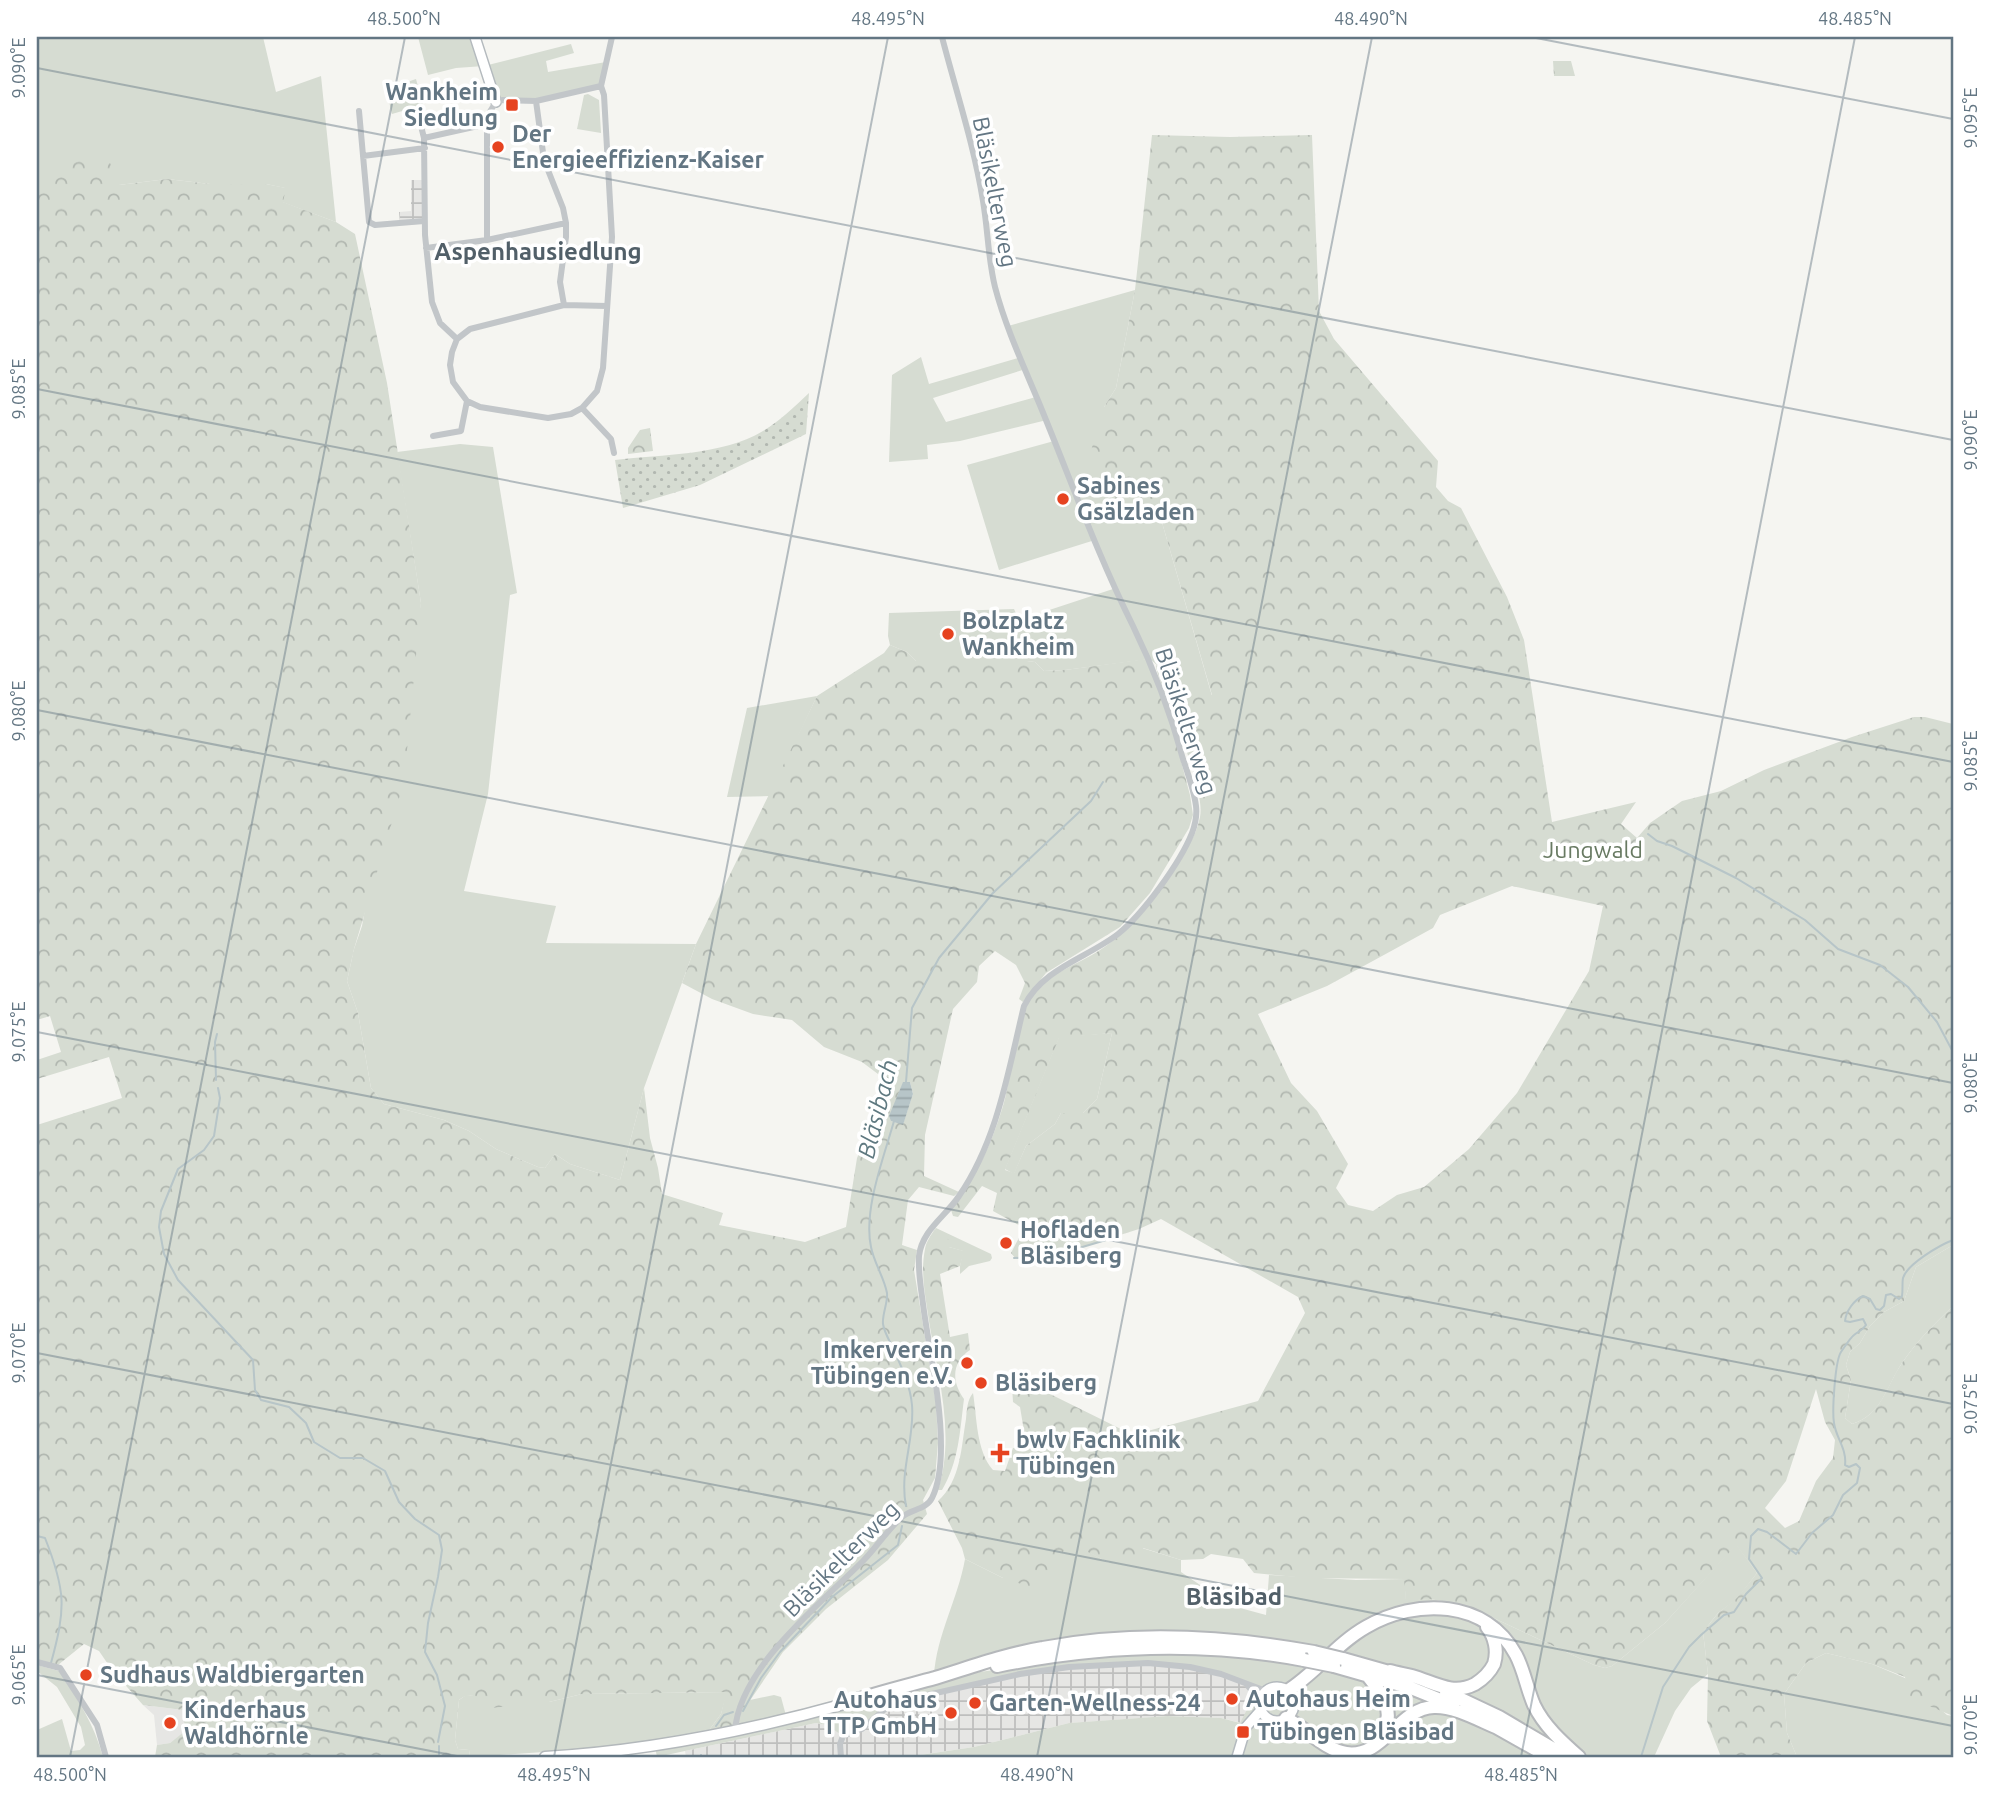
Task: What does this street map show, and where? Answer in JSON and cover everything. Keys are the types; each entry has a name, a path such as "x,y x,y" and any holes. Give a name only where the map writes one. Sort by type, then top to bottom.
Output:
{"highway":[{"path":"1289,1705 1343,1643 1367,1626 1419,1610 1469,1612 1492,1626 1508,1641 1517,1656 1535,1707 1558,1739 1579,1757"},
{"path":"848,1703 999,1666 1092,1651 1143,1648 1199,1648 1309,1656 1338,1662 1390,1671 1412,1676 1457,1690 1469,1687 1487,1674 1496,1651 1494,1640 1489,1629 1478,1621 1451,1613 1432,1611 1393,1619 1370,1629 1348,1644 1304,1683 1289,1705"},
{"path":"1338,1662 1449,1703 1549,1757"},
{"path":"1390,1671 1499,1717 1567,1757"},
{"path":"1289,1705 1328,1741 1339,1747 1359,1748 1369,1744 1380,1735 1387,1716 1384,1698 1365,1674"},
{"path":"1289,1705 1329,1746 1349,1754 1371,1747 1403,1720 1423,1708 1446,1708 1500,1729"}],"main road":[{"path":"545,1757 655,1747 735,1731 848,1703"}],"street":[{"path":"475,37 496,102"},
{"path":"607,306 564,305 470,329 457,339 450,365 453,382 467,401 480,407 548,418 565,416 582,408 597,391 601,382 607,306 612,237 604,95 601,86 612,37"},
{"name":"Bläsikelterweg","path":"735,1731 736,1721 752,1682 777,1646 904,1515 931,1500 939,1476 941,1430 920,1285 921,1246 929,1232 959,1196 990,1138 1001,1106 1024,1006 1029,996 1054,973 1117,935 1138,916 1173,866 1191,834 1195,819 1196,807 1190,781 1150,659 1070,481 996,290 987,249 984,203 969,135 942,37"},
{"path":"487,240 487,124 489,113 496,102 536,101 601,86"},
{"path":"536,101 544,160 563,208 566,223 561,282 564,305"},
{"path":"417,110 425,148 424,221 435,312 444,328 457,339"},
{"path":"359,111 372,225 424,221"},
{"path":"424,138 487,124"},
{"path":"363,156 425,148"},
{"path":"426,248 487,240 566,223"},
{"path":"433,436 461,431 467,401"},
{"path":"582,408 611,439 614,453"},
{"path":"37,1662 60,1668 97,1725 106,1757"},
{"path":"841,1757 840,1744 843,1737 862,1729 890,1706 922,1695 1020,1674 1069,1667 1148,1663 1203,1669 1246,1685 1264,1705 1277,1721 1289,1705 1276,1687 1264,1705 1246,1727 1237,1757"}],"shaded area":[{"path":"411,180 424,180 424,221 400,223 399,212 411,211"},
{"name":"Bläsibach","path":"903,1082 910,1082 913,1094 903,1125 891,1121 889,1116"},
{"path":"1118,1664 1190,1667 1246,1685 1255,1693 1241,1723 1221,1718 1167,1716 1069,1723 974,1747 907,1757 686,1757 685,1751 816,1723 827,1725 890,1706 1020,1674"},
{"name":"Kinderhaus Waldhörnle","path":"143,1705 183,1710 186,1731 170,1743 157,1745 154,1715"}],"green space":[{"path":"37,37 263,37 276,92 321,76 336,222 282,202 285,188 266,184 210,184 167,179 119,185 37,174"},
{"path":"418,37 475,37 484,66 456,68 428,75"},
{"path":"571,44 574,53 546,61 548,72 606,62 601,86 536,101 496,102 484,66"},
{"path":"1553,61 1571,61 1575,76 1554,76"},
{"path":"416,79 423,105 392,114 386,89"},
{"path":"588,94 599,100 601,133 577,129 584,95"},
{"name":"Jungwald","path":"1152,135 1312,135 1319,311 1334,339 1438,461 1436,487 1448,501 1461,508 1507,597 1524,640 1552,822 1636,802 1621,824 1637,838 1650,823 1682,801 1721,791 1764,770 1852,737 1914,717 1953,724 1953,1245 1916,1267 1904,1301 1884,1312 1850,1352 1846,1365 1851,1380 1845,1418 1852,1424 1862,1420 1877,1407 1908,1355 1953,1306 1953,1716 1908,1697 1905,1677 1872,1664 1826,1653 1806,1663 1784,1694 1787,1733 1797,1757 1721,1757 1707,1721 1708,1674 1703,1632 1718,1613 1737,1598 1757,1573 1736,1545 1665,1623 1612,1666 1605,1668 1455,1603 1429,1599 1406,1601 1404,1579 1306,1578 1254,1573 1243,1559 1211,1554 1203,1559 1181,1560 1143,1548 1141,1566 1109,1563 1069,1542 1039,1590 1003,1578 965,1559 938,1501 946,1493 956,1473 968,1405 973,1393 983,1453 993,1470 1005,1471 1013,1448 1021,1447 1025,1437 1020,1407 1013,1402 1012,1386 1046,1392 1133,1435 1258,1401 1305,1313 1298,1297 1161,1219 1139,1229 1057,1255 1016,1259 1011,1253 1024,1228 993,1211 997,1193 982,1186 958,1217 953,1216 951,1210 975,1174 994,1134 1003,1106 1018,1030 1029,1001 1043,984 1112,942 1142,914 1186,850 1200,817 1194,776 1156,665 1171,677 1173,698 1212,695 1161,519 1135,519 1114,509 1101,488 1090,454 1104,407 1116,388 1135,290","holes":["1512,886 1603,906 1589,971 1517,1093 1469,1149 1424,1187 1397,1195 1373,1211 1348,1205 1336,1188 1348,1164 1317,1111 1291,1083 1258,1014 1327,986 1433,928 1440,915","1112,1033 1097,1099 1083,1113 1061,1113 1055,1124 1026,1146 1014,1173 1005,1170 1059,1038","1816,1389 1825,1422 1835,1440 1833,1458 1816,1481 1799,1521 1785,1528 1765,1508 1786,1481"]},
{"path":"106,153 119,185 167,179 210,184 266,184 286,188 283,202 336,222 355,234 387,383 421,603 404,782 347,981 358,1013 371,1088 384,1104 444,1120 469,1131 496,1149 538,1167 545,1168 555,1154 570,1164 620,1180 644,1088 650,1138 662,1194 723,1213 719,1225 805,1242 846,1227 857,1158 890,1083 862,1062 824,1047 792,1020 753,1014 712,999 682,983 696,944 817,696 884,653 890,645 907,652 916,661 1027,661 1035,662 1044,671 1146,659 1169,716 1190,795 1193,815 1189,828 1150,893 1120,927 1046,973 1023,1002 1019,999 1025,983 1016,965 995,951 979,966 977,982 953,1009 925,1135 924,1176 959,1192 954,1196 919,1187 908,1200 902,1245 917,1250 914,1270 936,1404 938,1443 935,1478 923,1500 927,1514 888,1560 826,1609 783,1652 736,1721 735,1731 707,1733 721,1714 726,1692 582,1694 549,1702 491,1708 475,1697 468,1696 459,1700 455,1740 458,1749 469,1750 470,1757 155,1757 157,1745 170,1743 185,1731 183,1710 143,1705 99,1651 84,1644 58,1665 37,1660 37,1125 122,1098 109,1057 37,1079 37,1060 61,1052 50,1016 37,1020 37,174","holes":["910,1082 913,1094 903,1124 891,1121 900,1089"]},
{"path":"1135,290 1116,388 1104,407 1135,519 1161,519 1212,696 1173,698 1171,677 1150,659 1044,671 1035,662 1027,661 916,661 907,652 890,645 889,613 1014,609 1019,620 1116,588 1095,540 999,570 967,465 1054,441 1047,420 960,441 927,445 928,459 889,462 892,375 921,357 929,384 1021,357 1008,326","holes":["1026,369 1036,397 946,422 933,398"]},
{"path":"809,393 806,434 700,485 623,508 615,460 710,450 747,439 775,423"},
{"path":"650,428 653,451 628,454 628,448 640,430"},
{"path":"460,444 493,447 517,593 510,595 488,794 464,891 556,906 546,943 696,944 644,1088 620,1180 570,1164 555,1154 545,1168 538,1167 496,1149 469,1131 444,1120 384,1104 371,1088 358,1013 347,981 362,926 421,603 397,452"},
{"path":"817,696 770,796 727,797 747,708"},
{"path":"1112,1033 1097,1099 1083,1113 1061,1113 1055,1124 1026,1146 1014,1174 1005,1169 1059,1037"},
{"path":"936,1228 991,1254 992,1258 990,1261 969,1266 960,1274 963,1251 949,1247"},
{"path":"935,1229 949,1240 949,1247 964,1251 960,1266 940,1274 950,1337 968,1333 970,1350 960,1360 955,1372 957,1385 964,1399 955,1457 942,1490 938,1490 943,1468 945,1422 923,1271 926,1246"},
{"path":"1953,1245 1953,1306 1908,1355 1877,1407 1862,1420 1852,1424 1845,1418 1851,1380 1846,1365 1850,1352 1884,1312 1904,1301 1916,1267"},
{"path":"1069,1541 1109,1563 1142,1548 1181,1560 1181,1572 1206,1589 1206,1609 1240,1608 1266,1615 1269,1575 1356,1580 1405,1579 1406,1600 1429,1599 1455,1603 1605,1668 1612,1666 1665,1623 1736,1544 1757,1573 1737,1599 1718,1613 1703,1632 1708,1674 1691,1688 1675,1711 1654,1757 907,1757 974,1747 1069,1723 1167,1716 1221,1718 1240,1723 1255,1694 1246,1685 1221,1674 1148,1663 1048,1669 890,1706 862,1729 843,1736 827,1725 816,1723 657,1757 655,1747 697,1739 721,1730 741,1713 750,1700 774,1695 781,1697 788,1723 979,1672 1102,1656 1166,1652 1242,1657 1301,1665 1305,1668 1326,1648 1288,1640 1181,1633 934,1676 939,1646 965,1559 1003,1578"},
{"path":"1826,1653 1872,1664 1905,1678 1947,1715 1953,1716 1953,1757 1797,1757 1787,1733 1784,1694 1806,1663"},
{"path":"37,1665 59,1671 85,1712 103,1757 38,1757 37,1730 62,1719 71,1751 80,1750 85,1745 81,1727 57,1687 37,1671"},
{"path":"727,1692 721,1714 707,1733 586,1749 470,1757 469,1750 458,1749 455,1740 459,1700 466,1695 549,1702 582,1694"}],"waterway":[{"name":"Bläsibach","path":"906,1082 912,1008 939,958 993,893 1091,801 1103,782"},
{"path":"1648,834 1657,841 1736,878 1805,920 1838,949 1880,965 1908,987 1937,1022 1953,1052"},
{"path":"216,1080 217,1034"},
{"path":"218,1088 220,1098 214,1136 204,1150 178,1169 161,1211 159,1227 164,1254 178,1280 253,1360 255,1390 261,1400 289,1407 306,1423 314,1442 340,1458 363,1458 385,1471 399,1502 415,1519 439,1535 442,1550 425,1652 437,1675 445,1706 438,1742"},
{"name":"Bläsibach","path":"894,1121 872,1200 869,1232 872,1253 887,1293 884,1327 904,1374 912,1405 904,1480 906,1506"},
{"path":"1014,1258 1052,1256 1106,1240"},
{"path":"1641,1757 1663,1687 1689,1647 1724,1615 1734,1612 1746,1594 1762,1578 1749,1559 1751,1536 1758,1529 1767,1532 1796,1554 1812,1533 1833,1515 1843,1495 1857,1483 1860,1468 1856,1464 1849,1467 1845,1465 1833,1417 1839,1357 1851,1338 1866,1325 1863,1319 1845,1321 1849,1310 1863,1296 1870,1299 1876,1309 1880,1310 1884,1306 1886,1295 1891,1294 1899,1299 1902,1296 1903,1278 1911,1267 1953,1240"},
{"name":"Bläsibach","path":"743,1711 761,1678 780,1652 832,1597 898,1545 902,1526"},
{"path":"37,1536 45,1538 57,1572 62,1600 51,1663"},
{"name":"Bläsibach","path":"716,1726 724,1715 733,1712"},
{"path":"439,1746 439,1757"}],"place":[{"name":"Wankheim Siedlung","path":"512,105"},
{"name":"Der Energieeffizienz-Kaiser","path":"498,147"},
{"name":"Sabines Gsälzladen","path":"1063,499"},
{"name":"Bolzplatz Wankheim","path":"948,634"},
{"name":"Hofladen Bläsiberg","path":"1006,1243"},
{"name":"Imkerverein Tübingen e.V.","path":"967,1363"},
{"name":"Bläsiberg","path":"981,1383"},
{"name":"bwlv Fachklinik Tübingen","path":"1000,1453"},
{"name":"Sudhaus Waldbiergarten","path":"86,1675"},
{"name":"Autohaus Heim","path":"1232,1699"},
{"name":"Garten-Wellness-24","path":"975,1703"},
{"name":"Autohaus TTP GmbH","path":"951,1713"},
{"name":"Kinderhaus Waldhörnle","path":"170,1723"},
{"name":"Tübingen Bläsibad","path":"1243,1732"}],"district":[{"name":"Aspenhausiedlung","path":"538,252"},
{"name":"Bläsibad","path":"1234,1597"}]}
